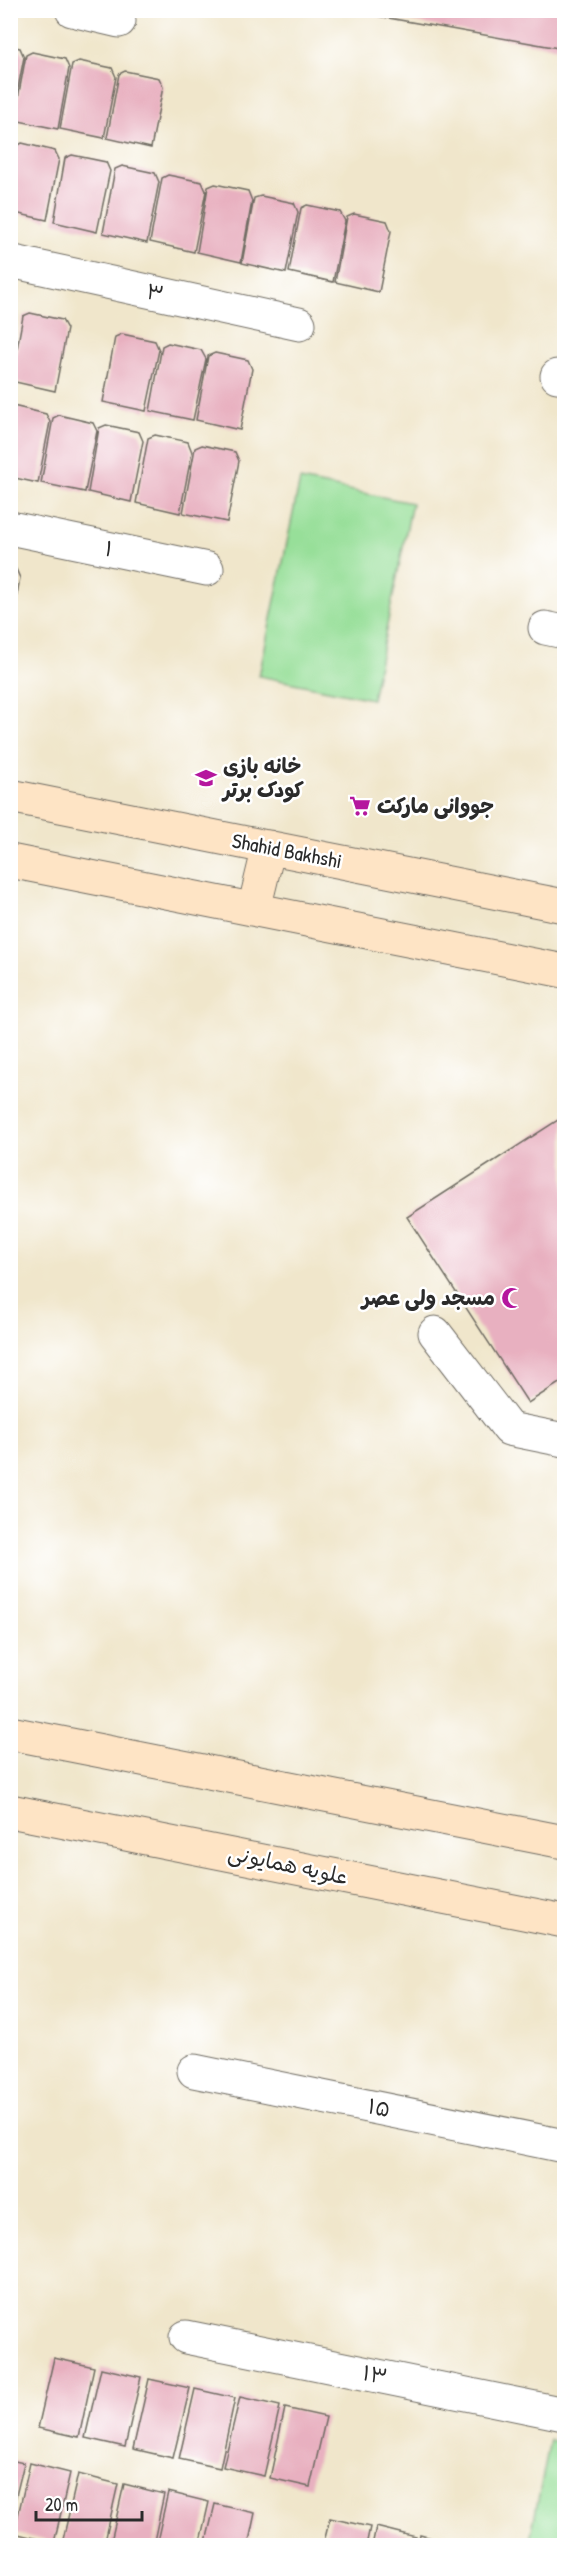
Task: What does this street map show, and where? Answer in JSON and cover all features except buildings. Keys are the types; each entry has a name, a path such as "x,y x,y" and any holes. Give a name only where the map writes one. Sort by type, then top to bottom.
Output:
{"street":[{"path":"72,10 119,21"},
{"name":"۳","path":"10,261 299,324"},
{"name":"۱","path":"10,528 207,569"},
{"name":"Shahid Bakhshi","path":"10,796 564,906"},
{"path":"254,909 269,847"},
{"path":"10,861 564,971"},
{"path":"435,1333 508,1429 564,1440"},
{"path":"10,1733 564,1842"},
{"name":"علویه همایونی","path":"10,1811 564,1921"},
{"name":"۱۵","path":"194,2071 564,2146"},
{"name":"۱۳","path":"186,2337 564,2414"}],"green space":[{"path":"300,480 412,503 372,699 259,676"},
{"path":"550,2440 564,2443 564,2545 529,2545"}],"place":[{"name":"خانه بازی کودک برتر","path":"206,778"},
{"name":"جووانی مارکت","path":"360,806"},
{"name":"مسجد ولی عصر","path":"512,1298"}]}
